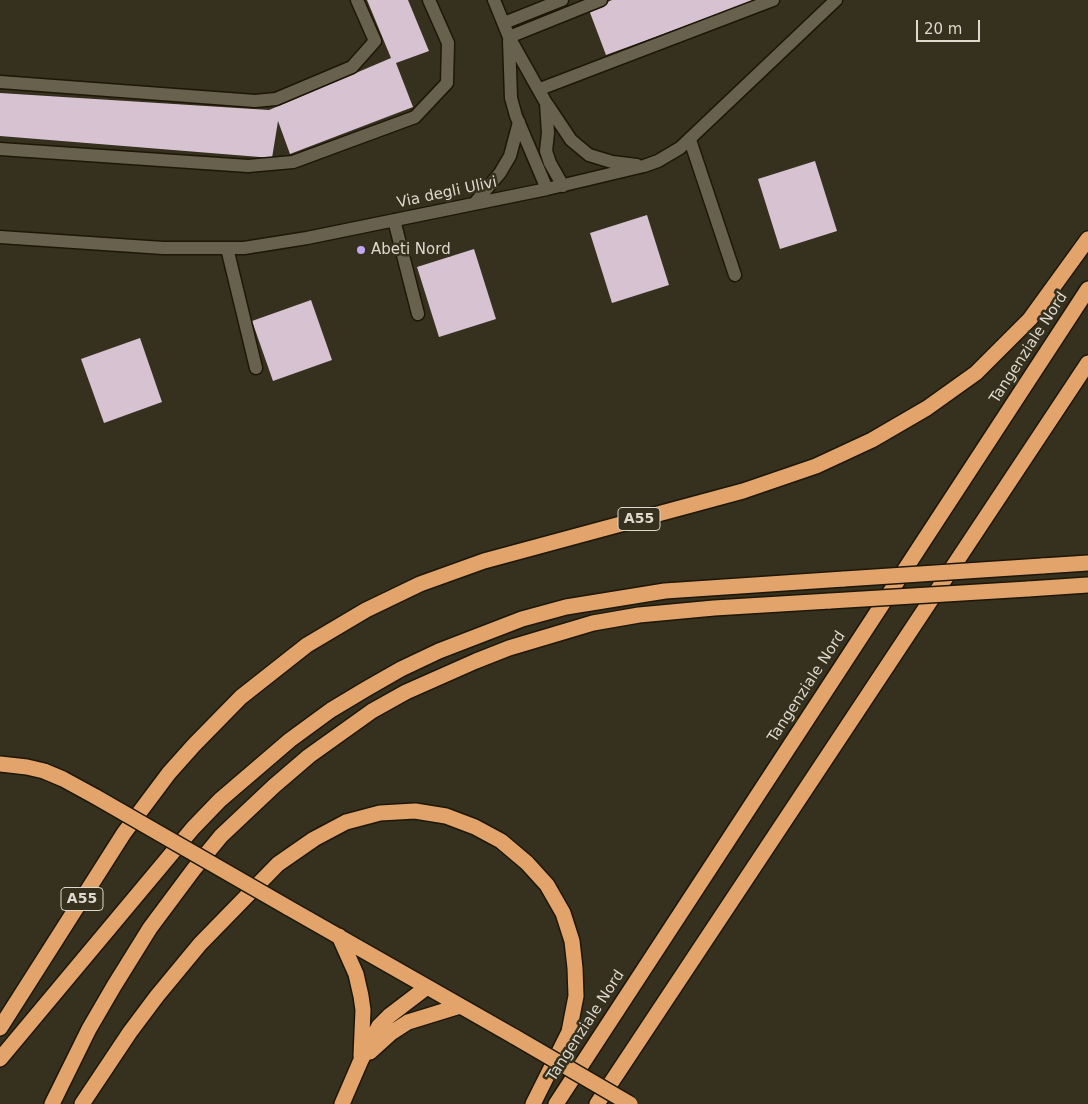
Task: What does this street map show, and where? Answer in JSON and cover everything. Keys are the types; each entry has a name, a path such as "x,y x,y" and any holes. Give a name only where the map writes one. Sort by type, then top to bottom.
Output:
{"highway":[{"name":"A55","path":"0,1028 124,833 169,773 241,697 307,645 366,610 420,584 484,561 743,491 816,466 872,440 927,408 976,373 1030,319 1088,239"},
{"name":"Tangenziale Nord","path":"556,1104 1088,289"},
{"path":"597,1104 1088,363"},
{"path":"1032,448 1088,377"},
{"path":"0,1059 193,828 220,800 290,740 331,710 401,669 439,651 522,620 566,607 665,591 1088,563"},
{"path":"52,1104 89,1029 150,928 221,836 309,756 372,711 415,688 476,660 518,645 592,623 639,615 686,610 1088,585"},
{"path":"0,764 44,771 63,779 340,936 630,1104"},
{"path":"82,1104 130,1032 163,988 200,944 278,864 314,839 346,822 380,813 416,811 446,816 475,827 501,842 527,863 547,885 563,913 572,942 576,996 569,1032 533,1104"},
{"path":"340,936 356,974 362,996 361,1060"},
{"path":"342,1104 361,1060 379,1026 427,987"},
{"path":"361,1060 391,1033 408,1022 460,1006"}],"street":[{"path":"0,82 255,101 276,99 352,67 374,41 357,0"},
{"path":"0,149 248,166 293,162 415,117 447,83 448,43 429,0"},
{"path":"494,0 509,38 540,89 546,103 571,140 589,155 612,162 644,166"},
{"path":"504,23 562,0"},
{"path":"509,38 602,0"},
{"path":"540,89 773,0"},
{"name":"Via degli Ulivi","path":"0,237 163,248 244,248 307,238 563,186 644,166 658,161 690,140 836,0"},
{"path":"509,38 511,98 518,122 547,189"},
{"path":"546,103 548,133 546,151 550,163 563,186"},
{"path":"474,204 496,178 510,156 518,122"},
{"path":"690,140 735,275"},
{"path":"394,220 418,314"},
{"path":"227,248 256,368"}],"building":[{"path":"367,0 408,0 429,51 396,63 413,107 290,154 278,121 272,158 0,136 0,93 269,110 391,58"},
{"path":"612,0 756,0 606,55 589,10"},
{"path":"815,161 837,231 780,249 758,179"},
{"path":"647,215 669,285 612,303 590,233"},
{"path":"474,249 496,319 439,337 417,267"},
{"path":"311,300 332,360 273,381 252,321"},
{"path":"140,338 162,402 104,423 81,359"}],"place":[{"name":"Abeti Nord","path":"361,250"}]}
